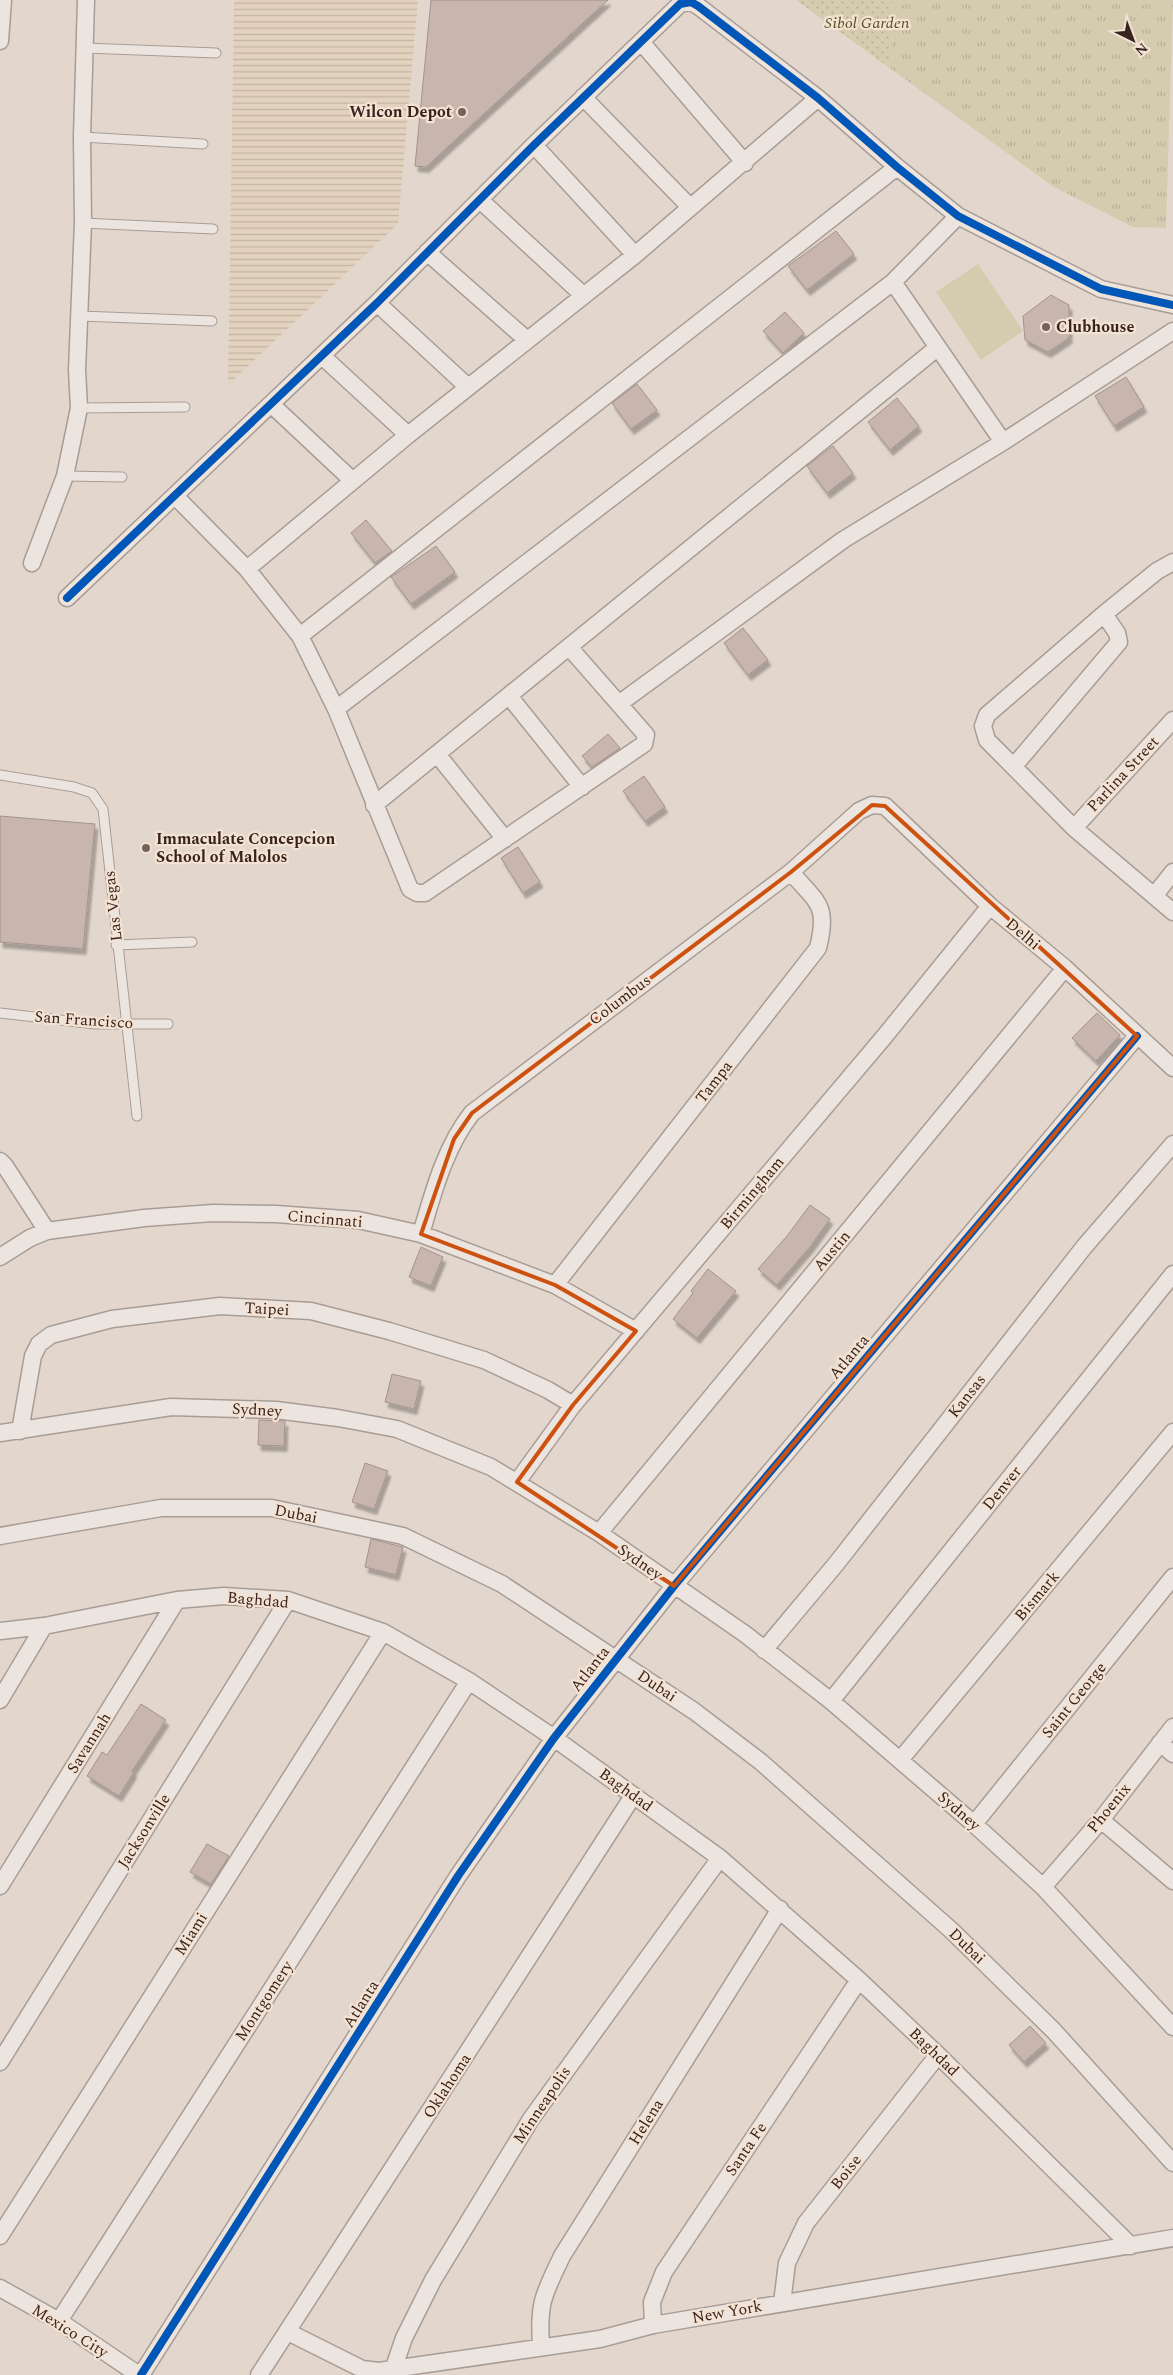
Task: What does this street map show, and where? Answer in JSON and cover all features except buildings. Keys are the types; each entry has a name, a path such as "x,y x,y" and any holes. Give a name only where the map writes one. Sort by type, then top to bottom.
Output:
{"street":[{"path":"0,41 3,0"},
{"path":"32,562 65,476 79,408 77,370 83,223 82,137 86,0"},
{"path":"67,598 378,303 534,145 642,43 680,4 691,2 818,98 897,167 958,216 1102,289 1173,305"},
{"path":"642,43 745,163"},
{"path":"583,97 690,207"},
{"path":"247,569 408,435 636,255 690,207 745,163 818,98"},
{"path":"534,145 636,255"},
{"path":"300,636 897,167"},
{"path":"480,200 583,295"},
{"path":"336,709 893,282 958,216"},
{"path":"427,252 527,340"},
{"path":"893,282 1003,442"},
{"path":"378,303 468,387"},
{"path":"620,703 843,540 1003,442 1173,331"},
{"path":"374,805 937,348"},
{"path":"322,356 408,435"},
{"path":"272,405 353,481"},
{"path":"175,496 247,569 300,636 336,709 410,889 417,893 425,893 644,744 646,735 620,703 569,647"},
{"path":"1173,562 1157,571 1104,614 987,715 983,726 987,740 1074,828 1173,912"},
{"path":"1014,766 1119,642 1117,634 1104,614"},
{"path":"508,696 582,787"},
{"name":"Parlina Street","path":"1074,828 1173,720"},
{"path":"437,754 505,839"},
{"name":"Columbus","path":"421,1234 431,1200 454,1139 472,1113 791,872 859,811 872,805"},
{"name":"Delhi","path":"872,805 885,806 990,906 1065,968 1173,1068"},
{"name":"Tampa","path":"555,1285 818,948 823,928 822,910 791,872"},
{"path":"1154,896 1173,872"},
{"name":"Birmingham","path":"517,1482 573,1405 884,1037 990,906"},
{"name":"Austin","path":"599,1533 1065,968"},
{"name":"Atlanta","path":"140,2375 458,1876 554,1738 674,1586 1137,1036"},
{"name":"Kansas","path":"764,1650 836,1564 1084,1247 1173,1144"},
{"path":"0,1161 6,1166 47,1231"},
{"name":"Cincinnati","path":"0,1257 30,1238 47,1231 144,1218 213,1213 276,1214 358,1220 421,1234 555,1285 636,1331"},
{"name":"Denver","path":"831,1701 1173,1274"},
{"name":"Taipei","path":"20,1431 33,1356 39,1344 51,1335 112,1319 220,1306 311,1311 389,1332 484,1360 548,1390 573,1405"},
{"name":"Sydney","path":"0,1433 171,1406 276,1410 338,1418 397,1429 490,1467 599,1533 745,1634 831,1701 1043,1886 1173,2027"},
{"name":"Bismark","path":"900,1760 1173,1432"},
{"name":"Dubai","path":"0,1536 161,1508 272,1508 403,1536 502,1584 694,1711 761,1762 951,1930 1053,2030 1173,2163"},
{"name":"Saint George","path":"974,1824 1173,1576"},
{"name":"Baghdad","path":"0,1631 44,1626 177,1600 224,1596 288,1600 383,1632 469,1681 554,1738 720,1858 859,1980 938,2055 1131,2246"},
{"name":"Savannah","path":"0,1886 177,1600"},
{"name":"Jacksonville","path":"0,2062 288,1600"},
{"path":"0,1700 44,1626"},
{"name":"Miami","path":"0,2236 383,1632"},
{"name":"Montgomery","path":"59,2321 469,1681"},
{"name":"Phoenix","path":"1043,1886 1101,1820 1173,1727"},
{"path":"1160,1743 1173,1754"},
{"name":"Oklahoma","path":"259,2375 634,1796"},
{"path":"1101,1820 1173,1881"},
{"name":"Minneapolis","path":"393,2370 404,2338 433,2280 530,2119 720,1858"},
{"name":"Helena","path":"541,2345 539,2318 543,2295 562,2256 780,1909"},
{"name":"Santa Fe","path":"653,2325 652,2302 664,2272 859,1980"},
{"name":"Boise","path":"782,2303 787,2263 806,2223 938,2055"},
{"name":"New York","path":"288,2332 362,2369 393,2370 541,2345 600,2338 653,2325 1173,2238"},
{"name":"Mexico City","path":"0,2288 59,2321 140,2375"}],"lane":[{"path":"85,48 216,53"},
{"path":"82,137 203,144"},
{"path":"83,223 213,229"},
{"path":"80,316 212,320"},
{"path":"79,408 185,407"},
{"path":"65,476 122,477"},
{"name":"Las Vegas","path":"0,775 74,787 92,794 102,809 137,1116"},
{"path":"116,945 192,942"},
{"name":"San Francisco","path":"0,1013 95,1024 168,1024"}],"highlighted area":[{"path":"872,805 885,806 1137,1036 674,1586 517,1482 573,1405 636,1331 555,1285 421,1234 454,1139 472,1113 791,872"}],"shaded area":[{"path":"234,0 418,0 398,224 228,385"}],"green space":[{"name":"Sibol Garden","path":"796,0 892,0 891,69"},
{"path":"892,0 1173,0 1166,228 1133,227 1054,187 891,69"},
{"path":"978,264 1023,331 981,360 936,292"}],"cycle path":[{"path":"67,598 377,303 534,145 680,4 691,2 698,6 818,98 897,167 958,216 1101,289 1173,305"},
{"path":"141,2375 458,1876 554,1738 674,1586 1137,1036"}],"place":[{"name":"Wilcon Depot","path":"462,112"},
{"name":"Clubhouse","path":"1046,327"},
{"name":"Immaculate Concepcion School of Malolos","path":"146,848"}]}
